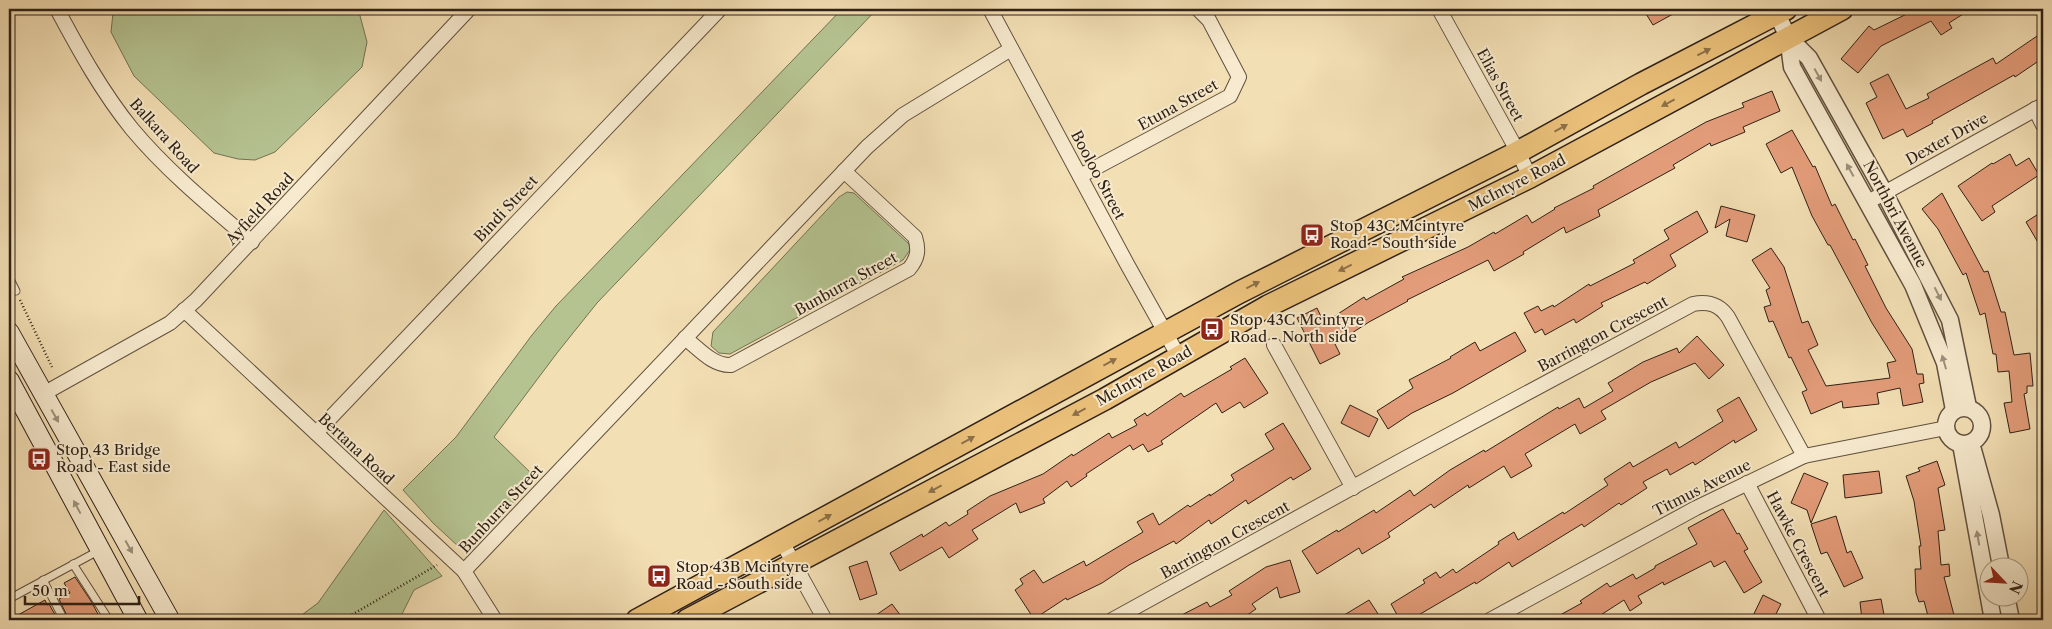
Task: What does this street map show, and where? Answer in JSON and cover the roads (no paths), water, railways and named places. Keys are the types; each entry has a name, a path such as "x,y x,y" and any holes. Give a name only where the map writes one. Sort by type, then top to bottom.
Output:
{"main road":[{"name":"McIntyre Road","path":"687,620 1105,398 1268,306 1530,177 1842,9"},
{"name":"McIntyre Road","path":"637,620 1240,292 1518,152 1641,84 1782,11"},
{"path":"9,332 170,620"},
{"path":"9,380 138,620"},
{"path":"23,405 43,394"},
{"path":"100,550 110,512"}],"street":[{"name":"Balkara Road","path":"57,9 92,74 132,129 188,186 252,242"},
{"name":"Ayfield Road","path":"43,394 170,322 184,310 252,242 470,9"},
{"name":"Bindi Street","path":"316,433 720,9"},
{"name":"Booloo Street","path":"990,9 1179,356"},
{"name":"Etuna Street","path":"1080,176 1230,96 1239,77 1209,20 1198,9"},
{"name":"Elias Street","path":"1439,9 1530,177"},
{"name":"Northbri Avenue","path":"1782,11 1792,67 1913,285 1929,322 1961,409"},
{"name":"Northbri Avenue","path":"1788,38 1809,58 1884,192 1950,320 1961,409"},
{"name":"Bunburra Street","path":"464,571 867,147 903,115 1011,49"},
{"name":"Dexter Drive","path":"1868,202 2039,107"},
{"path":"2039,107 2043,125"},
{"name":"Bunburra Street","path":"685,338 712,360 722,365 731,365 909,268 915,262 918,254 918,245 915,237 844,171"},
{"name":"Barrington Crescent","path":"1112,620 1689,306 1702,302 1715,305 1723,310 1728,317 1804,456"},
{"name":"Bertana Road","path":"184,310 464,571 495,620"},
{"path":"1274,345 1353,488"},
{"path":"1966,443 1980,435 1982,424 1978,413 1961,409 1947,418 1946,428 1951,438 1966,443 1976,466 1991,514 1999,556"},
{"name":"Titmus Avenue","path":"1490,620 1696,508 1804,456 1946,428"},
{"path":"1966,443 1992,620"},
{"name":"Hawke Crescent","path":"1747,483 1819,620"},
{"path":"782,542 824,620"},
{"path":"2008,606 2011,620"}],"lane":[{"path":"9,277 16,291"},
{"path":"9,599 100,550"},
{"path":"73,564 109,620"},
{"path":"43,580 64,620"}],"place":[{"name":"Stop 43C Mcintyre Road - South side","path":"1312,235"},
{"name":"Stop 43C Mcintyre Road - North side","path":"1212,329"},
{"name":"Stop 43 Bridge Road - East side","path":"39,459"},
{"name":"Stop 43B Mcintyre Road - South side","path":"659,576"}]}
